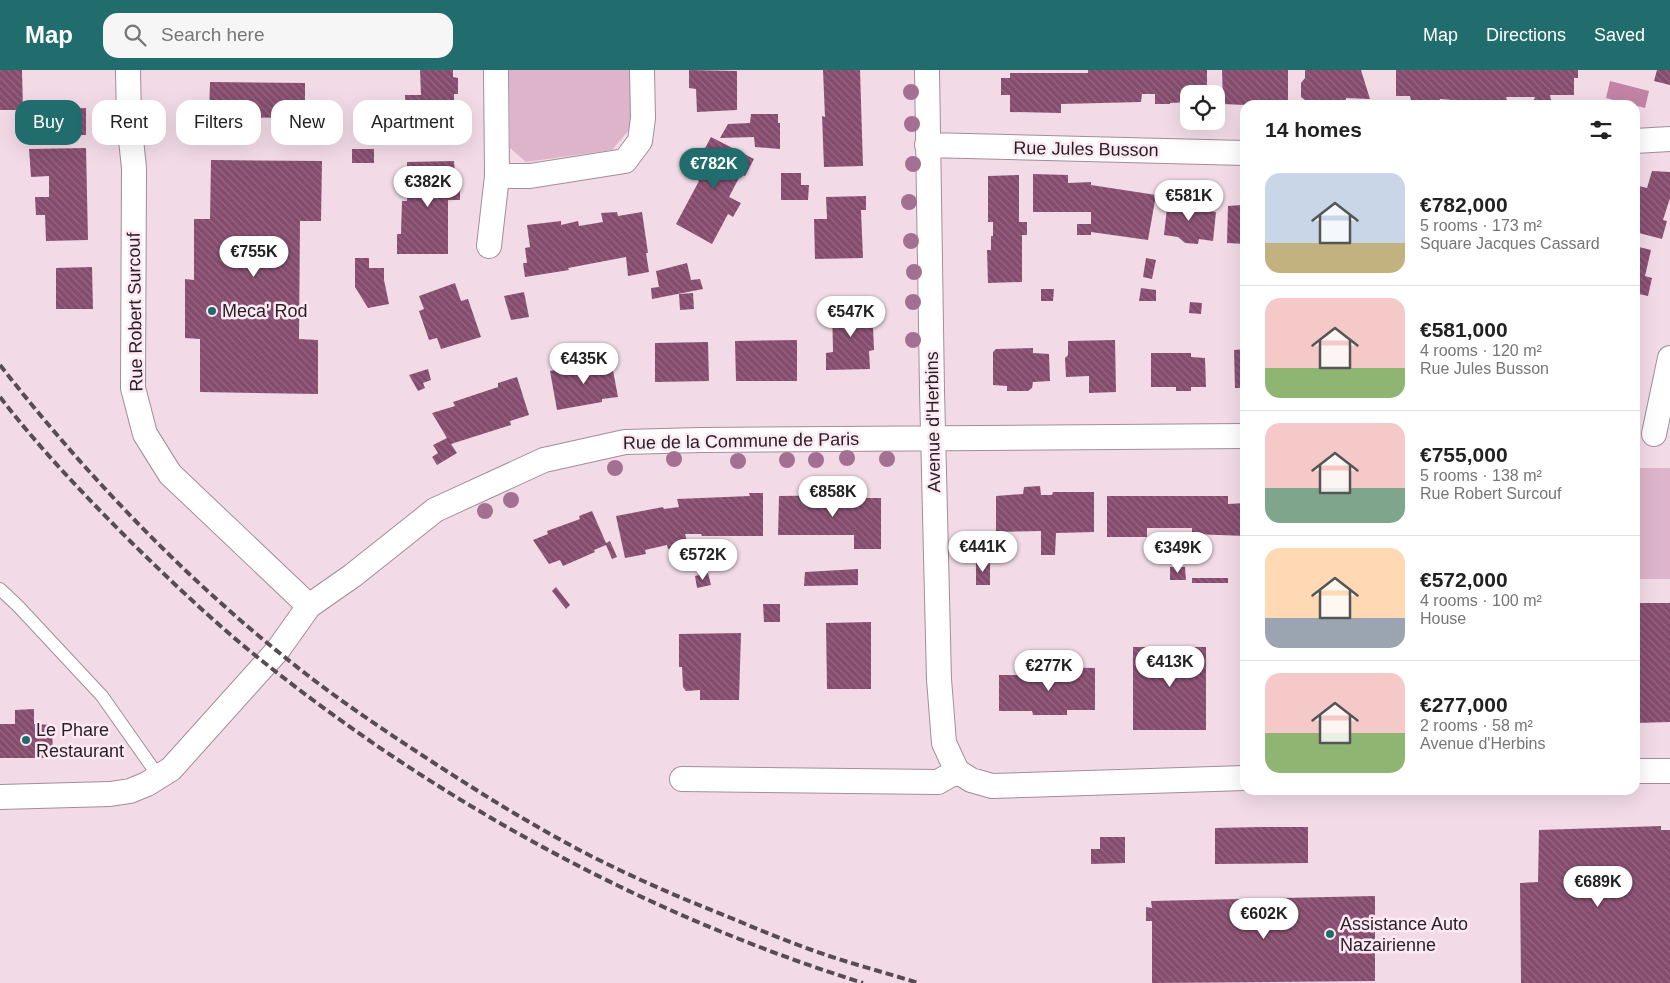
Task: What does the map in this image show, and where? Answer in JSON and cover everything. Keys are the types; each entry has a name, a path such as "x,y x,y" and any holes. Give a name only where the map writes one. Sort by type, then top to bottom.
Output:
{"street":[{"name":"Rue Robert Surcouf","path":"128,70 129,121 134,168 133,388 145,434 170,474 309,606"},
{"path":"489,246 497,176 496,70"},
{"path":"497,176 530,176 625,161 640,141 643,118 642,70"},
{"name":"Avenue d'Herbins","path":"927,70 939,679 944,743 957,771"},
{"path":"1640,141 1670,138"},
{"name":"Rue Jules Busson","path":"927,145 1240,153"},
{"path":"1653,434 1670,358"},
{"name":"Rue de la Commune de Paris","path":"0,797 110,794 130,791 159,777 171,769 277,651 309,606 352,576 435,510 544,460 625,442 1240,436"},
{"path":"682,779 938,782 957,771 971,780 992,786 1240,778"},
{"path":"1640,771 1670,771"}],"lane":[{"path":"0,589 102,696 159,777"}],"shaded area":[{"path":"509,70 630,70 630,129 612,150 526,162 510,148"},
{"path":"1610,81 1649,91 1645,108 1640,107 1640,100 1614,100 1606,98"},
{"path":"1640,468 1670,468 1670,579 1640,579"}],"building":[{"path":"0,70 22,70 23,100 15,100 15,110 0,110"},
{"path":"420,70 453,70 453,77 458,78 458,94 454,94 454,100 405,100 405,95 421,95"},
{"path":"689,70 737,71 737,110 697,112 696,89 689,88"},
{"path":"823,70 860,70 863,166 824,167 822,116 825,117"},
{"path":"1088,70 1207,70 1207,85 1180,85 1180,102 1155,104 1155,94 1142,94 1141,102 1061,104 1061,113 1010,112 1010,95 1001,95 1001,78 1010,78 1010,73 1088,73"},
{"path":"1222,70 1288,70 1288,100 1240,100 1240,105 1225,104 1225,85 1222,85"},
{"path":"1305,70 1361,70 1370,99 1305,100 1301,97 1301,83 1305,78"},
{"path":"1396,70 1578,70 1578,78 1574,78 1574,95 1550,95 1551,100 1534,100 1535,97 1506,97 1507,100 1411,100 1410,96 1396,96"},
{"path":"1657,70 1670,70 1670,85 1654,81"},
{"path":"210,82 305,83 305,100 271,100 271,118 261,118 261,100 209,100"},
{"path":"82,108 86,108 86,135 82,135"},
{"path":"751,114 778,114 780,149 755,147 754,137 720,138 728,124 750,123"},
{"path":"711,137 754,159 745,176 741,174 729,197 741,203 733,217 728,214 712,244 676,224 699,181 690,176"},
{"path":"86,148 88,240 46,241 45,215 36,215 35,197 49,197 49,176 31,177 29,149"},
{"path":"352,149 374,149 374,163 352,163"},
{"path":"211,160 322,161 321,221 300,221 299,339 318,340 318,394 200,392 200,339 185,338 185,279 194,280 194,219 210,219"},
{"path":"454,161 455,175 460,175 460,200 448,200 448,254 397,254 397,234 401,234 402,201 407,201 407,162"},
{"path":"1652,171 1670,172 1670,198 1663,220 1667,221 1662,239 1640,233 1640,186 1647,188"},
{"path":"781,173 801,173 801,185 809,185 808,200 781,200"},
{"path":"1033,174 1068,175 1068,183 1091,182 1091,185 1156,195 1148,240 1091,232 1091,235 1077,235 1077,224 1091,224 1091,212 1033,212"},
{"path":"1019,175 1019,222 1027,222 1027,235 1022,235 1022,282 988,283 987,250 991,250 993,222 988,222 988,176"},
{"path":"866,196 866,210 861,210 863,258 815,259 814,219 827,219 826,197"},
{"path":"1168,199 1188,202 1188,205 1202,208 1202,210 1216,212 1213,241 1199,239 1198,244 1185,243 1178,237 1164,235"},
{"path":"1240,205 1240,244 1227,243 1228,206"},
{"path":"617,212 618,216 642,212 649,272 628,276 626,257 568,268 569,270 525,277 523,263 527,263 525,248 530,247 527,225 561,221 561,225 578,221 579,226 603,222 601,213"},
{"path":"1640,247 1651,250 1645,276 1652,278 1648,296 1640,294"},
{"path":"355,258 369,258 369,268 384,268 384,280 389,304 368,308 355,287"},
{"path":"1146,258 1156,260 1152,279 1143,277"},
{"path":"687,263 691,280 700,279 703,289 652,299 651,288 659,287 656,271"},
{"path":"92,267 93,309 56,309 56,268"},
{"path":"455,283 461,301 468,299 481,337 441,349 437,338 429,340 419,311 424,309 419,296"},
{"path":"1141,288 1156,290 1156,301 1139,301"},
{"path":"1041,289 1054,289 1053,301 1041,301"},
{"path":"524,292 529,317 511,320 504,296"},
{"path":"693,293 694,309 680,310 679,294"},
{"path":"1190,302 1202,303 1201,314 1189,313"},
{"path":"832,305 872,305 874,350 869,351 870,369 826,370 826,353 833,352"},
{"path":"797,340 797,381 736,381 735,341"},
{"path":"1115,340 1116,392 1089,393 1089,376 1066,377 1065,358 1068,355 1068,341"},
{"path":"708,342 709,381 655,382 655,343"},
{"path":"1033,348 1033,353 1049,354 1050,381 1033,382 1032,388 1028,391 1007,391 1007,386 993,385 993,352 996,349"},
{"path":"1240,349 1240,388 1235,388 1234,350"},
{"path":"1151,353 1191,353 1191,357 1205,358 1206,387 1191,387 1191,391 1176,391 1176,387 1151,387"},
{"path":"611,360 618,397 602,399 602,402 557,410 550,371"},
{"path":"428,369 431,380 423,383 425,388 418,391 409,375"},
{"path":"517,377 529,415 510,421 511,425 451,444 457,453 437,465 432,457 438,453 433,445 447,438 432,413 455,406 453,402 498,387 498,383"},
{"path":"1040,486 1041,495 1052,495 1053,492 1094,492 1094,532 1056,533 1055,555 1041,555 1041,531 996,532 996,496 1023,494 1024,487"},
{"path":"749,493 763,493 763,536 702,536 701,534 685,534 688,545 668,549 667,545 645,550 646,554 625,558 616,516 663,507 664,509 679,507 677,499 750,496"},
{"path":"857,495 857,498 881,498 881,549 854,549 854,535 778,535 779,496"},
{"path":"1107,496 1228,496 1228,504 1240,503 1240,536 1192,534 1192,528 1147,528 1147,537 1107,537"},
{"path":"592,511 606,543 610,541 617,557 612,559 606,545 563,566 560,560 549,564 533,540 548,534 547,531 580,519 579,516"},
{"path":"976,561 990,561 990,585 976,585"},
{"path":"1170,567 1185,567 1186,580 1170,580"},
{"path":"858,569 858,585 804,586 805,572"},
{"path":"708,573 711,585 697,588 695,576"},
{"path":"1192,578 1228,578 1228,583 1192,583"},
{"path":"556,587 570,605 566,609 552,591"},
{"path":"1640,603 1670,603 1670,722 1640,723"},
{"path":"763,604 780,604 780,622 764,622"},
{"path":"871,622 871,689 827,689 826,623"},
{"path":"741,633 739,700 700,700 700,690 686,691 683,687 682,667 679,667 679,634"},
{"path":"1133,647 1206,647 1206,730 1133,730"},
{"path":"1046,667 1095,668 1095,710 1067,710 1067,715 1033,715 1032,711 999,711 999,675 1045,675"},
{"path":"34,709 34,724 52,725 53,758 0,758 0,724 15,724 15,710"},
{"path":"1661,826 1661,830 1670,830 1670,983 1521,983 1520,883 1538,882 1539,830"},
{"path":"1308,827 1308,863 1215,864 1215,828"},
{"path":"1100,837 1125,837 1125,863 1091,864 1091,849 1100,849"},
{"path":"1375,896 1375,981 1152,983 1152,921 1146,921 1146,907 1152,908 1151,901"}],"railway":[{"path":"0,365 69,449 143,529 182,567 263,640 352,708 383,729 512,812 623,872 766,933 837,959 918,983"},
{"path":"0,397 47,454 81,490 132,543 197,605 266,664 404,764 476,809 550,851 626,889 703,924 782,956 863,983"}],"place":[{"name":"Meca' Rod","path":"212,311"},
{"name":"Le Phare Restaurant","path":"26,740"},
{"name":"Assistance Auto Nazairienne","path":"1330,934"}]}
